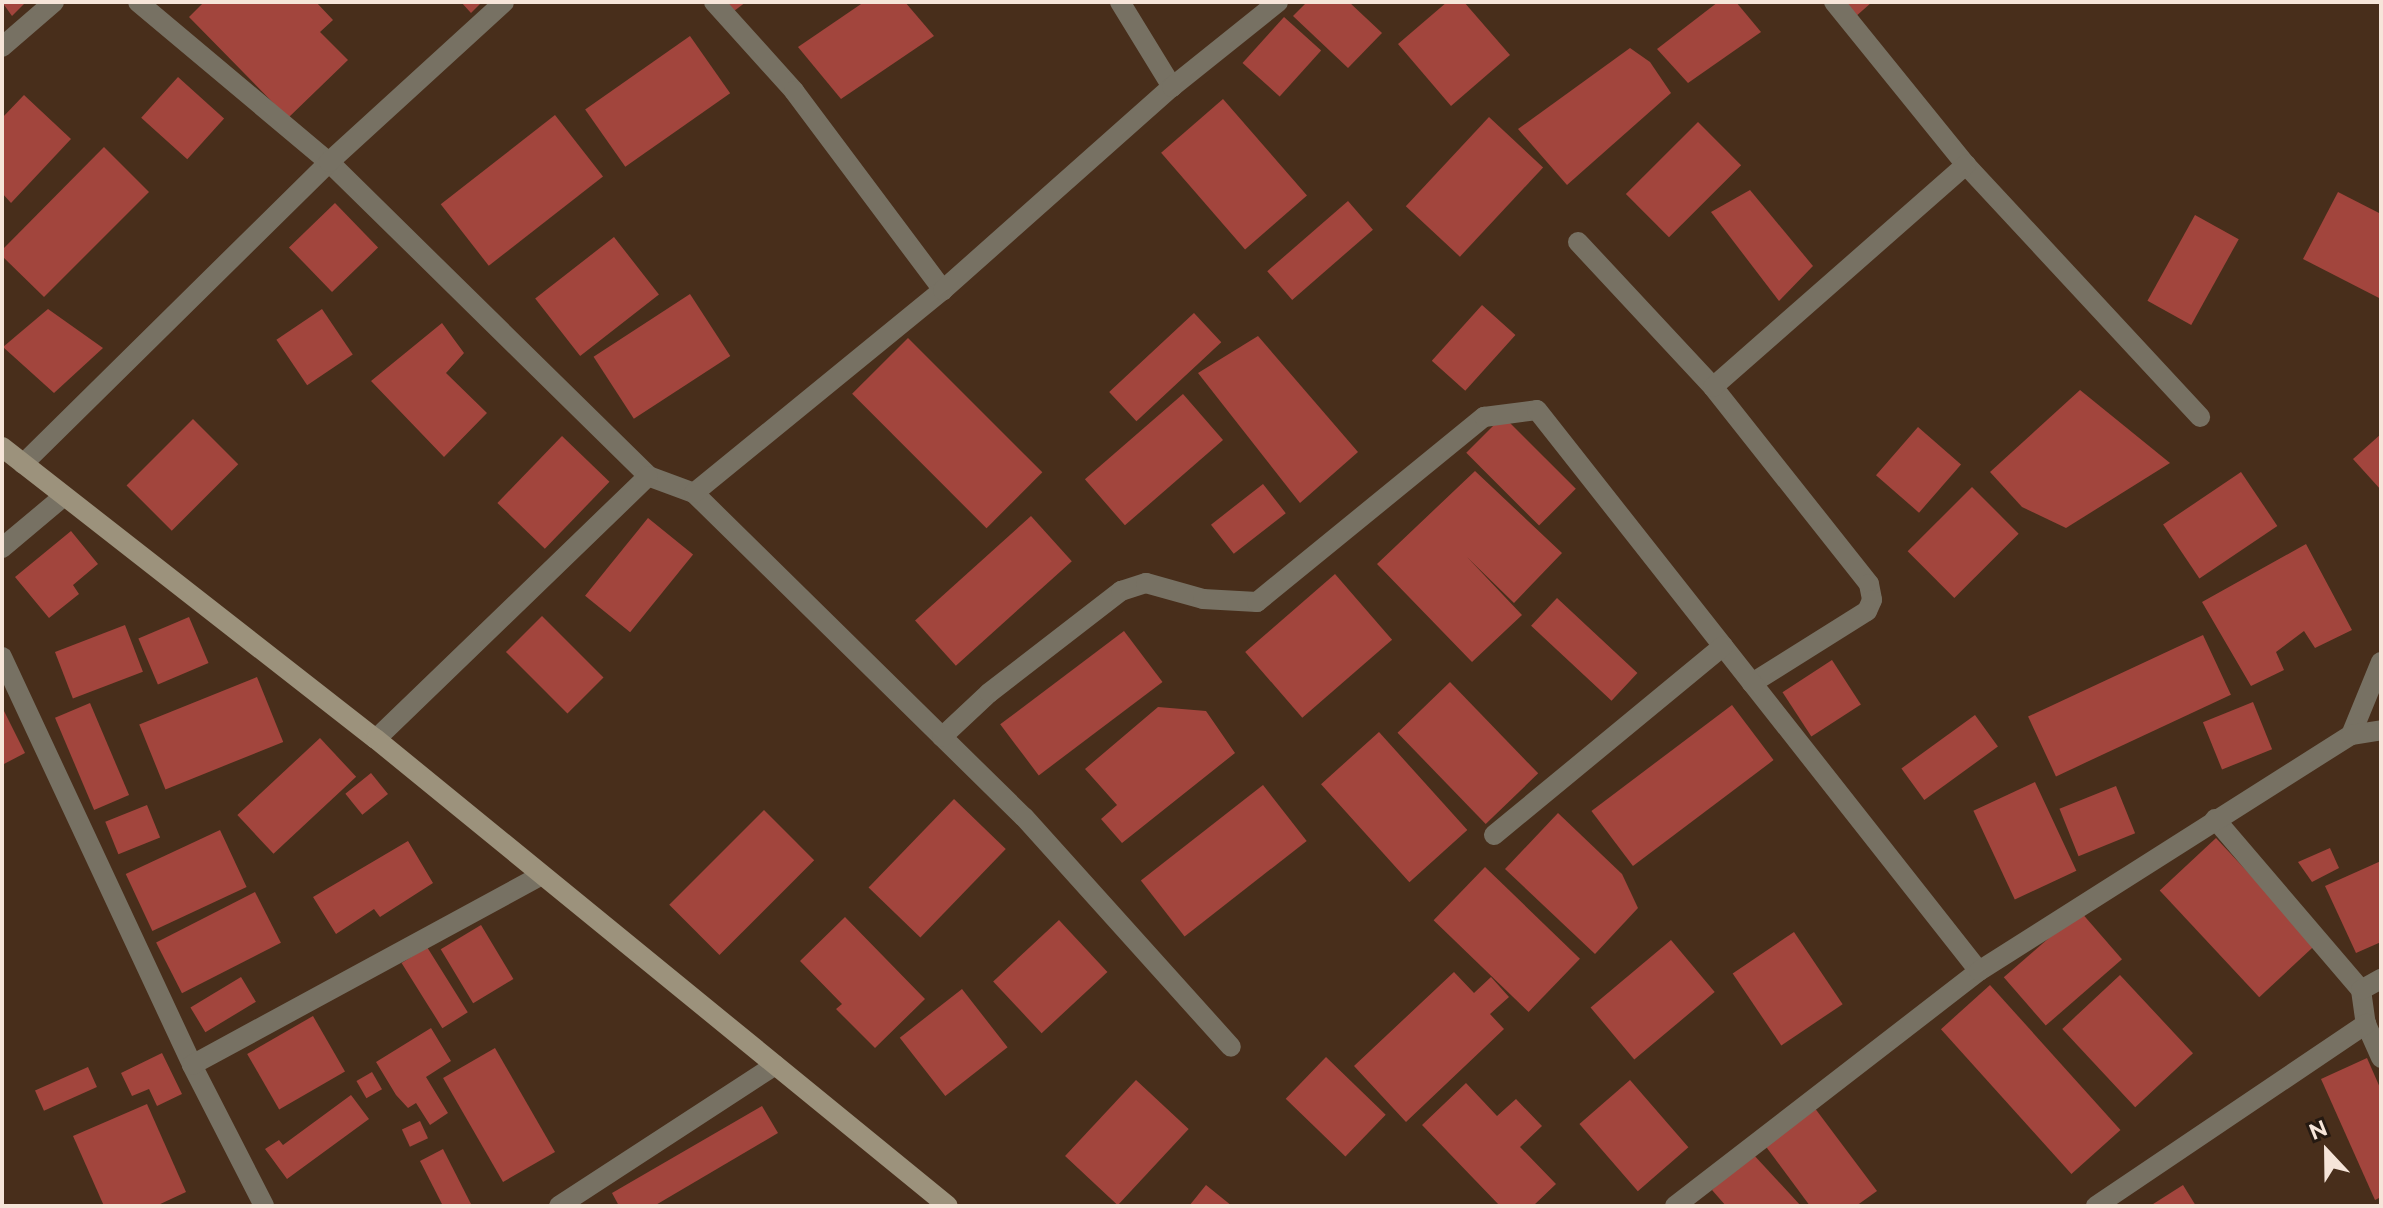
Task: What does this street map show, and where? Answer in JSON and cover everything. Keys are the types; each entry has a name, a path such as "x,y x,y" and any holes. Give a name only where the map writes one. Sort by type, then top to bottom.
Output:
{"street":[{"path":"2,47 54,2"},
{"path":"138,2 329,162 648,476 694,493 1024,817 1231,1047"},
{"path":"23,464 329,162 504,2"},
{"path":"714,2 794,91 943,290"},
{"path":"1120,2 1172,87"},
{"path":"694,493 943,290 1172,87 1278,2"},
{"path":"1834,2 1966,165 2200,417"},
{"path":"1713,387 1966,165"},
{"path":"1578,242 1713,387 1865,575 1872,600 1867,611 1752,683"},
{"path":"942,737 989,693 1121,591 1146,583 1203,599 1257,602 1484,417 1511,410 1537,410 1979,971"},
{"path":"2,447 376,739 540,876 948,1206"},
{"path":"376,739 648,476"},
{"path":"2,548 64,496"},
{"path":"1494,835 1723,646"},
{"path":"2,657 192,1065 264,1206"},
{"path":"2351,735 2381,662"},
{"path":"1675,1206 1979,971 2351,735 2381,730"},
{"path":"2215,819 2361,990 2366,1024 2381,1058"},
{"path":"192,1065 540,876"},
{"path":"2361,990 2381,979"},
{"path":"2096,1206 2366,1024"},
{"path":"559,1206 581,1200 775,1065"}],"building":[{"path":"2,2 26,2 12,16"},
{"path":"204,2 316,2 333,20 320,32 348,60 288,118 189,17"},
{"path":"461,2 482,2 471,13"},
{"path":"721,2 746,2 730,14"},
{"path":"864,2 905,2 934,36 841,99 798,47"},
{"path":"1307,2 1349,2 1382,33 1348,68 1293,16"},
{"path":"1447,2 1464,2 1510,55 1451,106 1398,44"},
{"path":"1718,2 1736,2 1761,32 1688,83 1657,49"},
{"path":"1841,2 1872,2 1854,18"},
{"path":"1284,17 1321,50 1280,97 1243,63"},
{"path":"690,36 730,93 625,167 585,109"},
{"path":"1630,48 1650,62 1671,93 1567,185 1518,129"},
{"path":"178,77 224,118 187,159 141,118"},
{"path":"24,95 71,139 11,203 2,193 2,118"},
{"path":"1223,99 1307,196 1245,249 1161,153"},
{"path":"555,115 603,176 489,266 441,204"},
{"path":"1489,117 1543,167 1460,257 1406,206"},
{"path":"1698,122 1741,165 1669,237 1626,194"},
{"path":"104,147 149,192 44,297 2,256 2,250"},
{"path":"1750,190 1813,266 1779,301 1711,212"},
{"path":"2338,192 2381,214 2381,299 2303,259"},
{"path":"1348,201 1373,230 1292,300 1267,271"},
{"path":"335,203 378,248 332,292 289,247"},
{"path":"2195,215 2239,239 2191,325 2147,301"},
{"path":"614,237 659,295 580,356 535,299"},
{"path":"690,294 730,356 634,419 594,357"},
{"path":"1482,305 1515,335 1465,391 1432,361"},
{"path":"48,309 103,348 54,393 3,347"},
{"path":"322,309 353,355 307,385 276,340"},
{"path":"1194,313 1221,342 1136,421 1109,392"},
{"path":"442,323 464,353 446,373 487,413 444,457 371,381"},
{"path":"1258,336 1358,452 1300,503 1198,373"},
{"path":"908,338 1042,472 986,528 852,394"},
{"path":"2080,390 2170,463 2066,528 2022,507 1990,472"},
{"path":"1183,394 1223,440 1125,525 1085,479"},
{"path":"1503,416 1576,489 1539,526 1466,453"},
{"path":"193,419 238,464 172,531 127,485"},
{"path":"1918,427 1961,464 1919,513 1876,475"},
{"path":"2381,434 2381,490 2353,459"},
{"path":"562,436 609,482 545,549 497,503"},
{"path":"1475,471 1562,553 1514,603 1467,557 1522,615 1472,662 1377,564"},
{"path":"2241,472 2277,526 2199,578 2163,525"},
{"path":"1263,484 1286,513 1234,554 1211,525"},
{"path":"1972,487 2019,534 1954,598 1908,551"},
{"path":"1031,516 1072,561 956,666 915,620"},
{"path":"648,518 693,555 630,632 585,596"},
{"path":"71,531 98,564 73,585 79,594 49,618 15,577"},
{"path":"2306,544 2352,630 2315,648 2304,631 2276,652 2284,670 2251,686 2202,602"},
{"path":"1335,574 1392,640 1302,718 1245,652"},
{"path":"1557,598 1637,673 1612,701 1531,626"},
{"path":"542,616 604,678 567,714 506,652"},
{"path":"189,617 209,663 158,685 138,638"},
{"path":"125,625 143,672 73,699 55,652"},
{"path":"1124,631 1163,682 1039,775 1000,724"},
{"path":"2203,635 2231,695 2056,776 2028,717"},
{"path":"1832,660 1861,704 1811,737 1783,692"},
{"path":"257,677 283,742 165,789 139,725"},
{"path":"1450,682 1538,773 1486,824 1397,733"},
{"path":"2253,702 2272,749 2222,770 2203,722"},
{"path":"90,703 129,795 94,810 55,718"},
{"path":"1732,705 1774,760 1633,866 1591,811"},
{"path":"2,707 25,753 2,765"},
{"path":"1158,707 1206,711 1235,753 1122,843 1101,819 1117,805 1085,769"},
{"path":"1975,715 1998,747 1924,800 1901,768"},
{"path":"1379,732 1467,830 1409,882 1321,784"},
{"path":"320,738 356,777 274,854 237,815"},
{"path":"371,773 388,794 362,815 345,794"},
{"path":"2035,782 2076,871 2015,900 1973,811"},
{"path":"1263,785 1307,841 1185,936 1141,880"},
{"path":"2116,786 2135,833 2079,856 2059,809"},
{"path":"954,799 1006,849 920,937 869,887"},
{"path":"147,805 160,837 118,854 105,822"},
{"path":"764,810 814,860 719,955 669,905"},
{"path":"1558,813 1622,874 1638,908 1595,954 1505,869"},
{"path":"220,830 247,887 152,931 126,874"},
{"path":"2216,838 2316,945 2259,997 2160,891"},
{"path":"408,841 433,883 380,917 374,909 336,934 313,897"},
{"path":"2330,848 2339,868 2312,882 2298,862"},
{"path":"2381,861 2381,942 2356,953 2325,886"},
{"path":"1485,867 1580,959 1529,1012 1434,920"},
{"path":"255,892 281,943 182,993 156,942"},
{"path":"2080,911 2122,959 2046,1026 2004,977"},
{"path":"845,917 925,999 875,1048 836,1009 842,1004 800,961"},
{"path":"1059,920 1107,972 1042,1033 993,981"},
{"path":"481,925 513,979 473,1003 441,949"},
{"path":"1794,932 1843,1004 1781,1046 1733,973"},
{"path":"1671,940 1715,992 1634,1060 1591,1007"},
{"path":"427,947 468,1012 442,1028 402,963"},
{"path":"1454,972 1474,993 1491,977 1509,997 1490,1014 1504,1029 1406,1122 1354,1066"},
{"path":"2120,975 2193,1053 2135,1107 2062,1029"},
{"path":"241,977 256,1002 205,1032 190,1007"},
{"path":"1990,985 2120,1130 2071,1174 1941,1029"},
{"path":"962,989 1008,1047 945,1096 900,1038"},
{"path":"313,1016 345,1071 279,1109 247,1054"},
{"path":"431,1028 451,1061 426,1077 448,1113 430,1125 416,1103 408,1108 396,1095 376,1062"},
{"path":"495,1048 555,1152 503,1182 443,1078"},
{"path":"162,1053 182,1094 157,1106 149,1089 132,1096 121,1073"},
{"path":"1326,1057 1386,1115 1345,1156 1286,1099"},
{"path":"2367,1058 2381,1090 2381,1197 2375,1200 2321,1079"},
{"path":"88,1067 97,1087 44,1111 35,1091"},
{"path":"372,1072 382,1089 366,1098 356,1081"},
{"path":"1136,1080 1189,1129 1118,1205 1065,1156"},
{"path":"1630,1080 1688,1147 1638,1191 1579,1124"},
{"path":"1466,1083 1497,1116 1516,1099 1542,1126 1520,1147 1556,1184 1533,1206 1500,1206 1422,1125"},
{"path":"351,1095 369,1119 287,1179 265,1149 279,1140 283,1145"},
{"path":"147,1104 186,1192 156,1206 104,1206 73,1136"},
{"path":"762,1106 778,1133 654,1206 619,1206 612,1193"},
{"path":"1814,1107 1877,1191 1856,1206 1810,1206 1764,1144"},
{"path":"420,1121 428,1138 410,1147 402,1129"},
{"path":"443,1149 472,1206 443,1206 420,1161"},
{"path":"1752,1153 1801,1206 1726,1206 1712,1190"},
{"path":"1206,1185 1232,1206 1189,1206"},
{"path":"2183,1185 2196,1206 2150,1206"}]}
